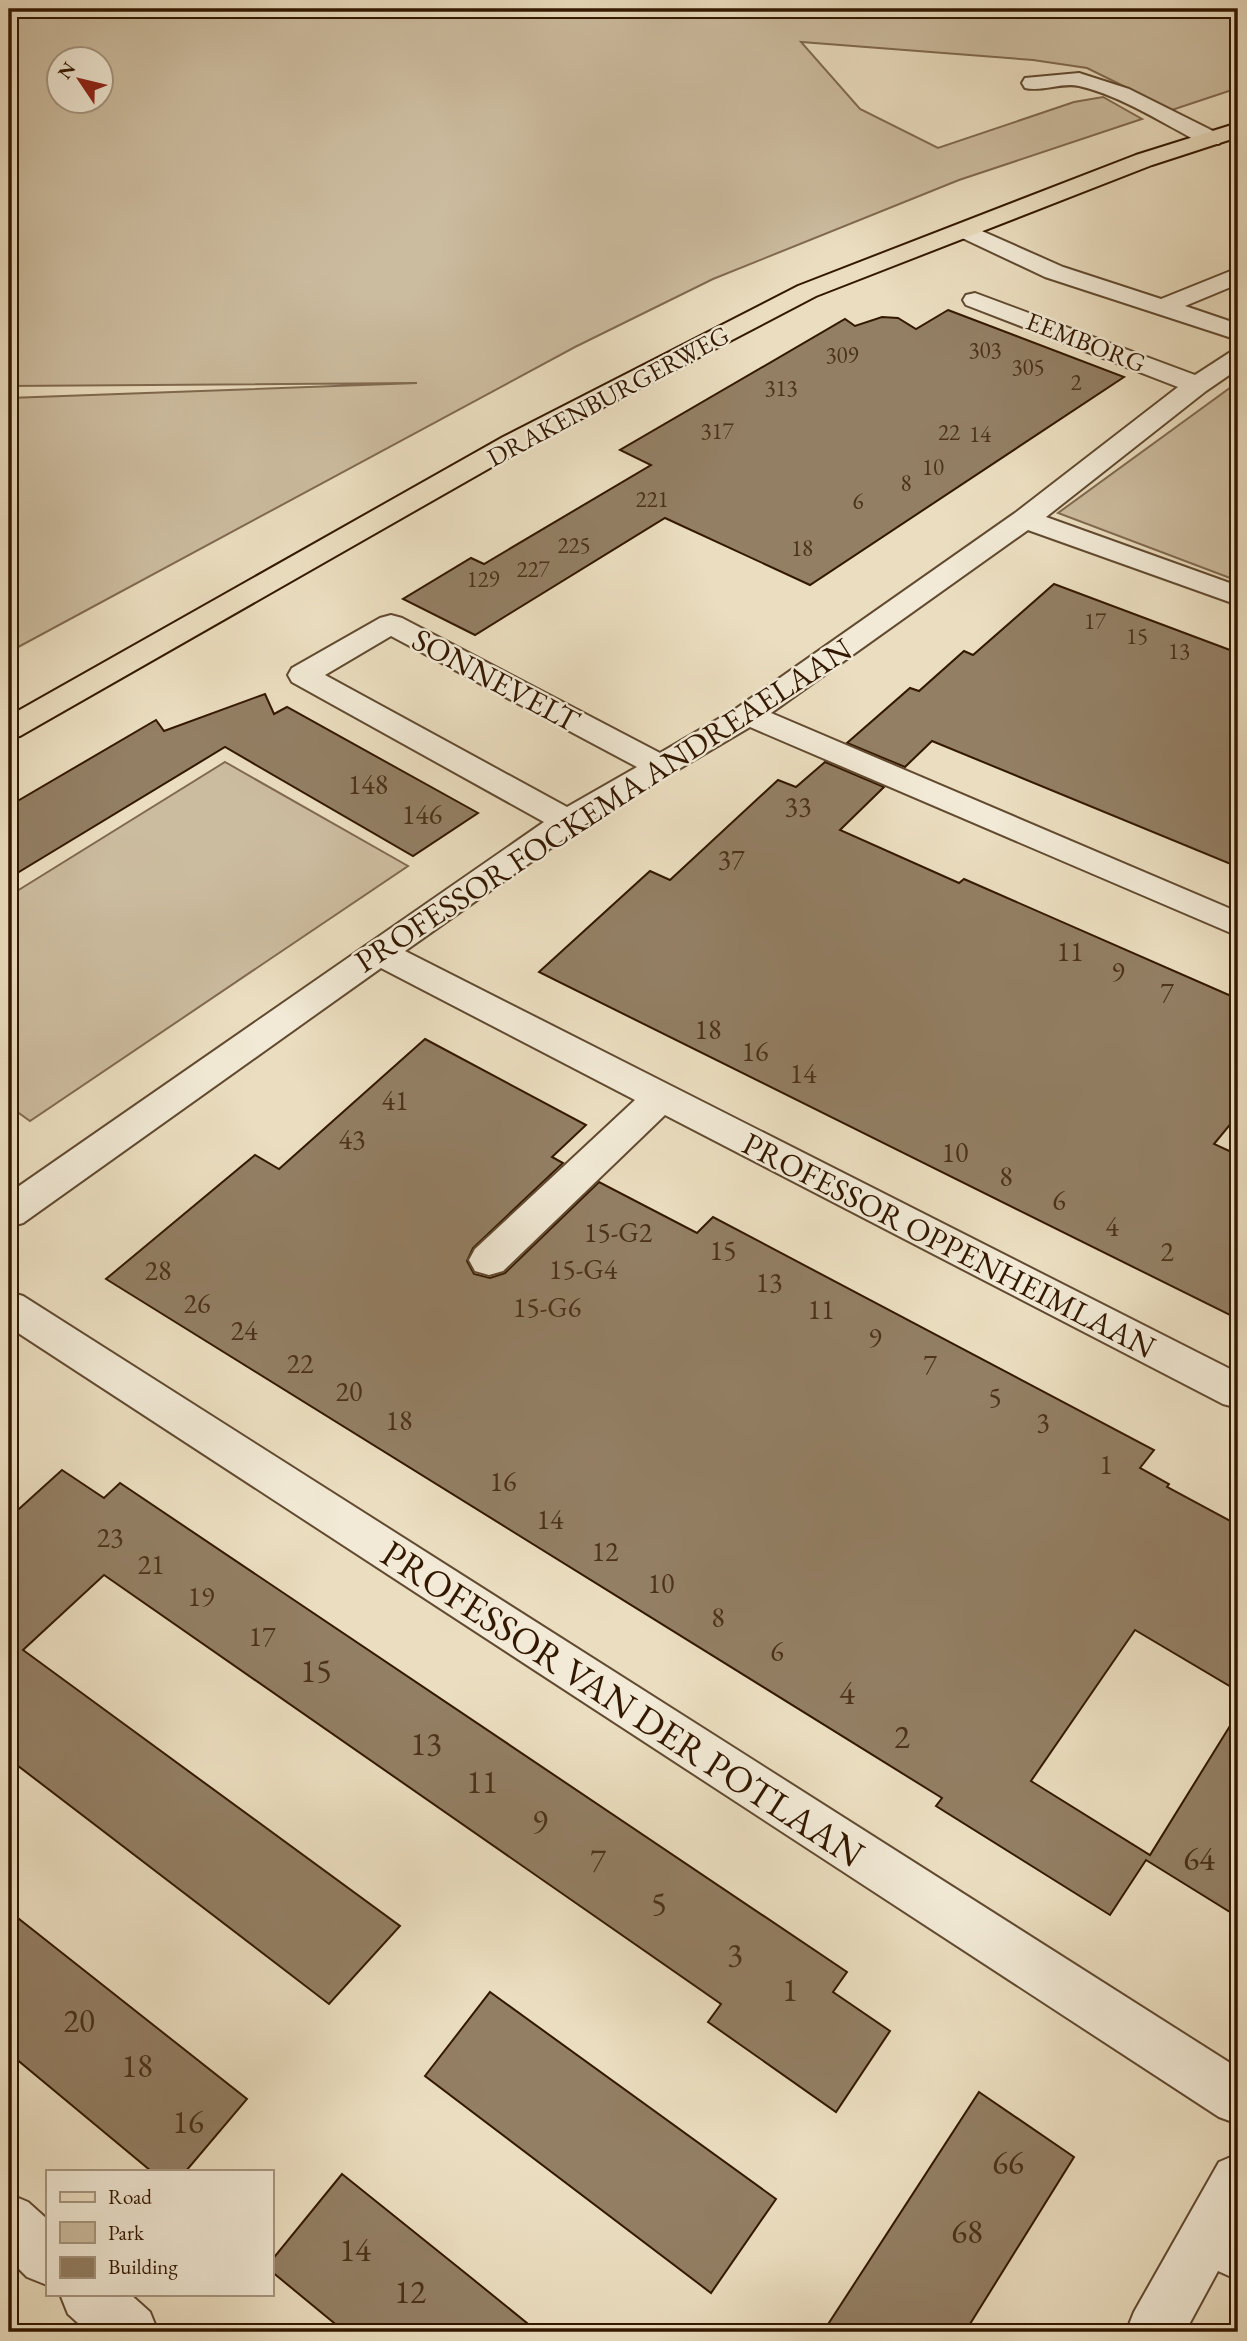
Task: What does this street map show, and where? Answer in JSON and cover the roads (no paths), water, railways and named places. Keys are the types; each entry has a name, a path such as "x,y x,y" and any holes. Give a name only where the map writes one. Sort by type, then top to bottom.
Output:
{"main road":[{"name":"DRAKENBURGERWEG","path":"9,729 513,443 807,291 1144,160 1238,130"}],"street":[{"path":"1033,83 1079,79 1121,94 1211,139"},
{"path":"966,231 1054,272 1238,332"},
{"path":"1162,307 1238,275"},
{"name":"EEMBORG","path":"975,300 1197,385"},
{"name":"PROFESSOR FOCKEMA ANDREAELAAN","path":"9,1213 566,821 748,715 1025,519 1197,385 1238,358"},
{"path":"1025,519 1238,596"},
{"name":"SONNEVELT","path":"566,821 303,675 391,624 660,766"},
{"path":"748,715 1238,925"},
{"name":"PROFESSOR OPPENHEIMLAAN","path":"378,952 1238,1392"},
{"path":"489,1260 661,1097"},
{"name":"PROFESSOR VAN DER POTLAAN","path":"9,1307 1238,2098"},
{"path":"1154,2332 1224,2243 1238,2180"},
{"path":"9,2221 46,2256"},
{"path":"90,2296 130,2332"}]}
